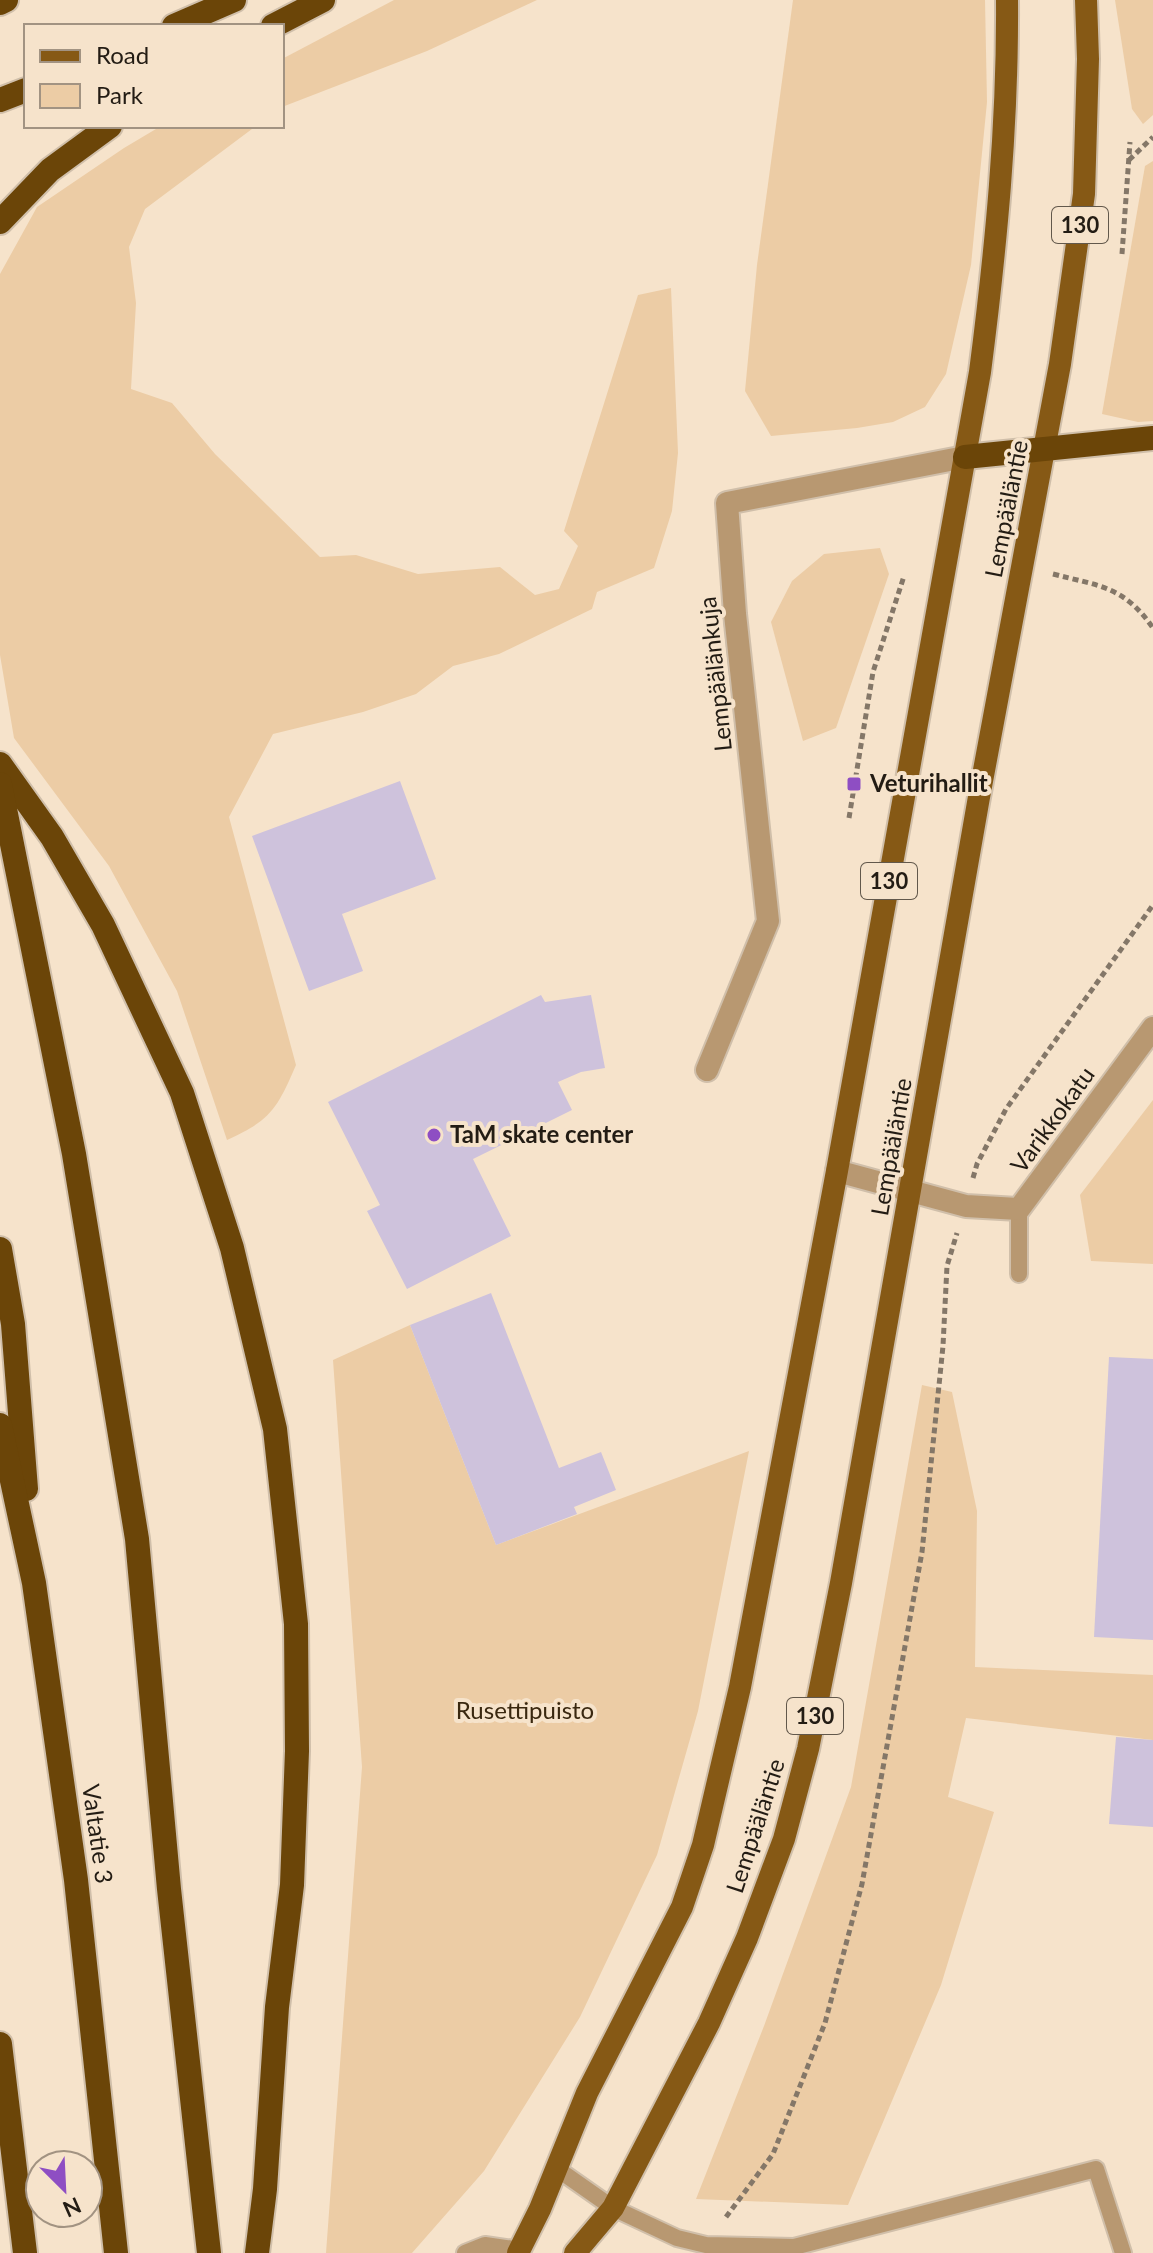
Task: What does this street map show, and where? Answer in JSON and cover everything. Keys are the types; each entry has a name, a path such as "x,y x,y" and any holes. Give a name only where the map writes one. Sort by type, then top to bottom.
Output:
{"highway":[{"path":"0,3 6,0"},
{"path":"179,24 234,0"},
{"path":"277,24 323,0"},
{"path":"0,100 24,91"},
{"path":"0,222 50,170 107,128"},
{"path":"965,457 1153,438"},
{"path":"0,764 52,837 103,925 182,1093 232,1248 275,1429 296,1624 297,1751 292,1885 277,2007 265,2189 257,2253"},
{"path":"0,784 74,1154 137,1539 169,1889 209,2253"},
{"path":"0,1249 13,1324 34,1583"},
{"name":"Valtatie 3","path":"0,1425 34,1583 76,1880 116,2253"},
{"path":"0,2044 25,2253"}],"main road":[{"name":"Lempääläntie","path":"520,2251 587,2093 682,1907 703,1845 740,1687 837,1171 965,457 995,258 1008,66 1007,0"},
{"name":"Lempääläntie","path":"575,2253 613,2208 709,2023 747,1938 784,1839 808,1749 841,1583 979,797 1060,364 1084,194 1088,59 1086,0"}],"street":[{"name":"Lempäälänkuja","path":"707,1070 768,921 735,614 727,503 965,457"},
{"name":"Varikkokatu","path":"837,1171 966,1206 1019,1209 1153,1028"}],"lane":[{"path":"1019,1209 1019,1274"},
{"path":"556,2168 613,2208 677,2238 706,2245 794,2247 1096,2169 1123,2253"},
{"path":"465,2253 485,2245 520,2251"}],"path":[{"path":"1129,161 1153,137"},
{"path":"1122,254 1130,142"},
{"path":"1047,572 1118,592 1136,605 1153,628"},
{"path":"849,818 873,672 904,576"},
{"path":"706,2245 773,2154 825,2023 862,1884 922,1552 943,1346 947,1266 977,1164 1006,1109 1153,905"}],"green space":[{"path":"394,0 537,0 427,51 284,106 284,58"},
{"path":"793,0 985,0 987,102 971,265 946,374 925,407 893,422 771,436 745,391 757,265"},
{"path":"1115,0 1153,0 1153,115 1143,124 1132,109"},
{"path":"158,128 253,128 145,209 129,247 136,303 131,389 172,403 215,454 320,557 356,555 418,574 500,567 535,595 559,589 578,546 564,531 638,295 671,288 678,453 672,511 654,568 597,592 592,609 499,654 453,666 416,694 363,712 273,734 229,817 296,1065 271,1112 254,1126 227,1140 177,991 109,866 14,738 0,655 0,274 37,207"},
{"path":"1153,161 1153,421 1138,422 1102,414 1145,166"},
{"path":"880,548 889,574 836,728 803,741 771,622 792,581 824,554"},
{"path":"1153,1100 1153,1264 1091,1261 1080,1195"},
{"name":"Rusettipuisto","path":"410,1325 496,1545 749,1451 698,1711 657,1855 580,2017 484,2171 412,2253 326,2253 362,1767 333,1360"},
{"path":"922,1385 952,1392 977,1511 975,1667 1153,1675 1153,1740 966,1718 948,1797 994,1812 941,1985 848,2205 696,2199 764,2026 851,1787"}],"building":[{"path":"400,781 436,879 342,914 363,971 309,991 252,836"},
{"name":"TaM skate center","path":"541,995 545,1002 591,995 605,1068 581,1072 558,1082 572,1110 473,1159 511,1236 407,1289 367,1211 380,1205 328,1102"},
{"path":"491,1293 559,1468 601,1452 616,1490 574,1507 577,1514 496,1545 410,1325"},
{"path":"1109,1357 1153,1359 1153,1640 1094,1637"},
{"path":"1116,1737 1153,1740 1153,1827 1109,1824"}],"place":[{"name":"Veturihallit","path":"854,784"},
{"name":"TaM skate center","path":"434,1135"}]}
